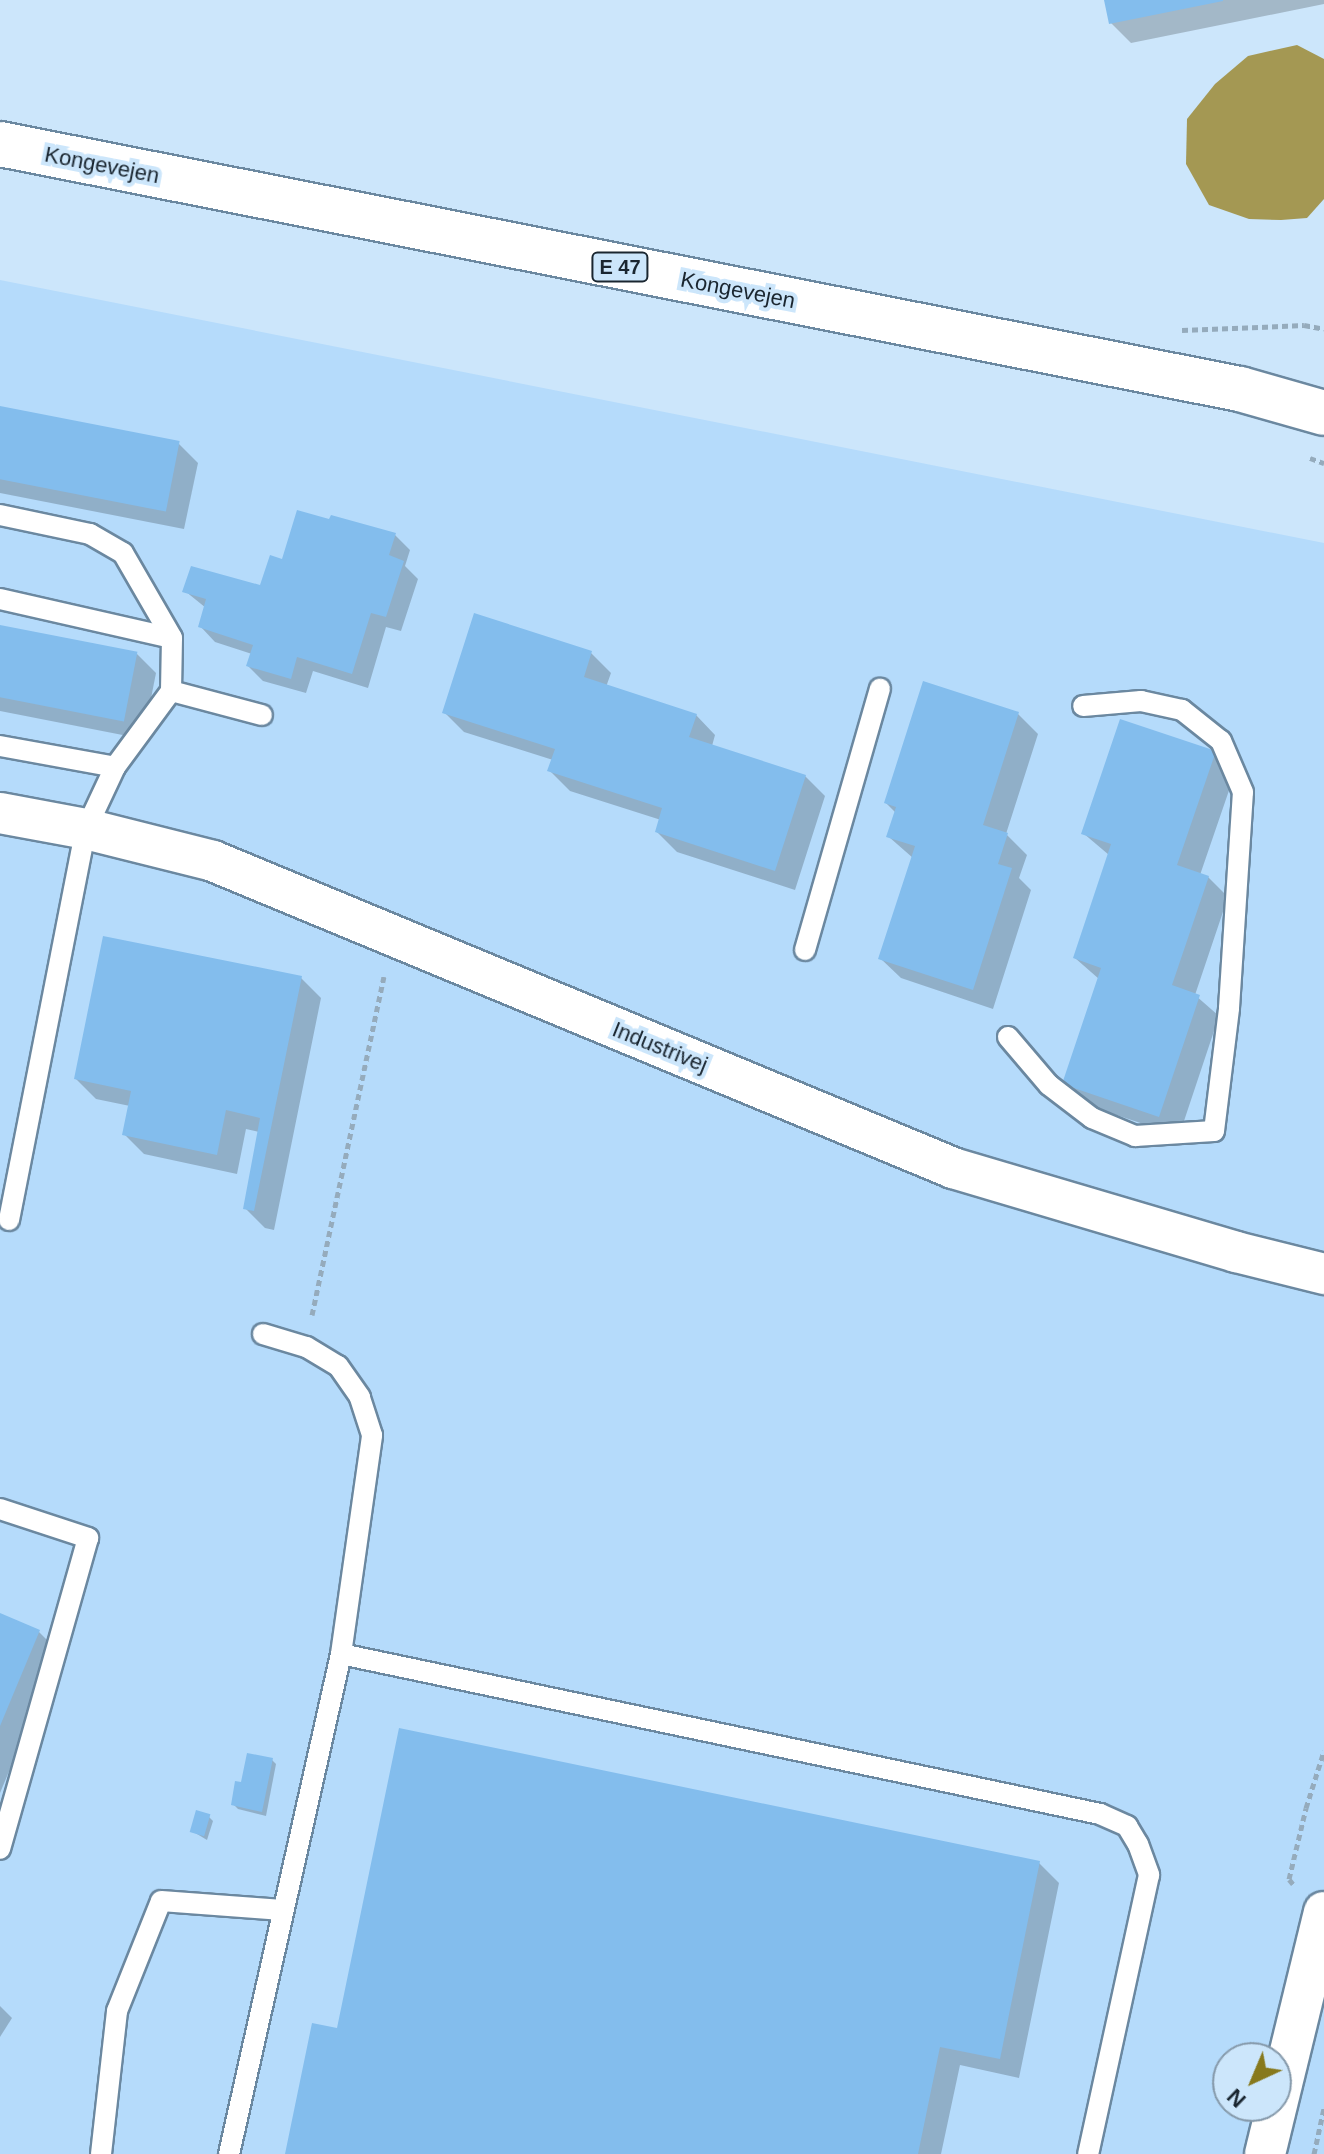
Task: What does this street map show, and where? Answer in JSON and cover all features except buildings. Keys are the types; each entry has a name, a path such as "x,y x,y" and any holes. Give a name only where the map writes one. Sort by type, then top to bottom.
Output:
{"main road":[{"name":"Kongevejen","path":"0,144 1240,389 1324,413"},
{"name":"Kongevejen","path":"1240,389 1324,398"}],"street":[{"name":"Industrivej","path":"0,813 86,829 213,861 953,1168 1236,1252 1324,1274"},
{"path":"1265,2154 1323,1921"}],"lane":[{"path":"0,515 90,534 123,553 172,638 171,691 115,767 86,829 9,1220"},
{"path":"0,599 172,638"},
{"path":"805,950 880,689"},
{"path":"171,691 262,715"},
{"path":"1008,1037 1049,1085 1092,1118 1135,1136 1214,1131 1229,1008 1243,792 1221,741 1182,710 1141,701 1083,706"},
{"path":"0,746 115,767"},
{"path":"229,2154 341,1654 372,1435 360,1397 338,1366 306,1347 263,1334"},
{"path":"0,1509 88,1538 0,1849"},
{"path":"341,1654 1100,1814 1127,1826 1138,1844 1149,1875 1088,2154"},
{"path":"101,2154 117,2011 161,1901 283,1910"}],"path":[{"path":"306,1347 393,937"},
{"path":"1323,1921 1289,1879 1324,1751"},
{"path":"1314,2154 1324,2108"}],"shaded area":[{"path":"1297,45 1324,59 1324,199 1307,218 1281,220 1249,219 1209,205 1186,164 1187,119 1215,84 1248,56"},
{"path":"0,280 1324,543 1324,2154 0,2154"}]}
